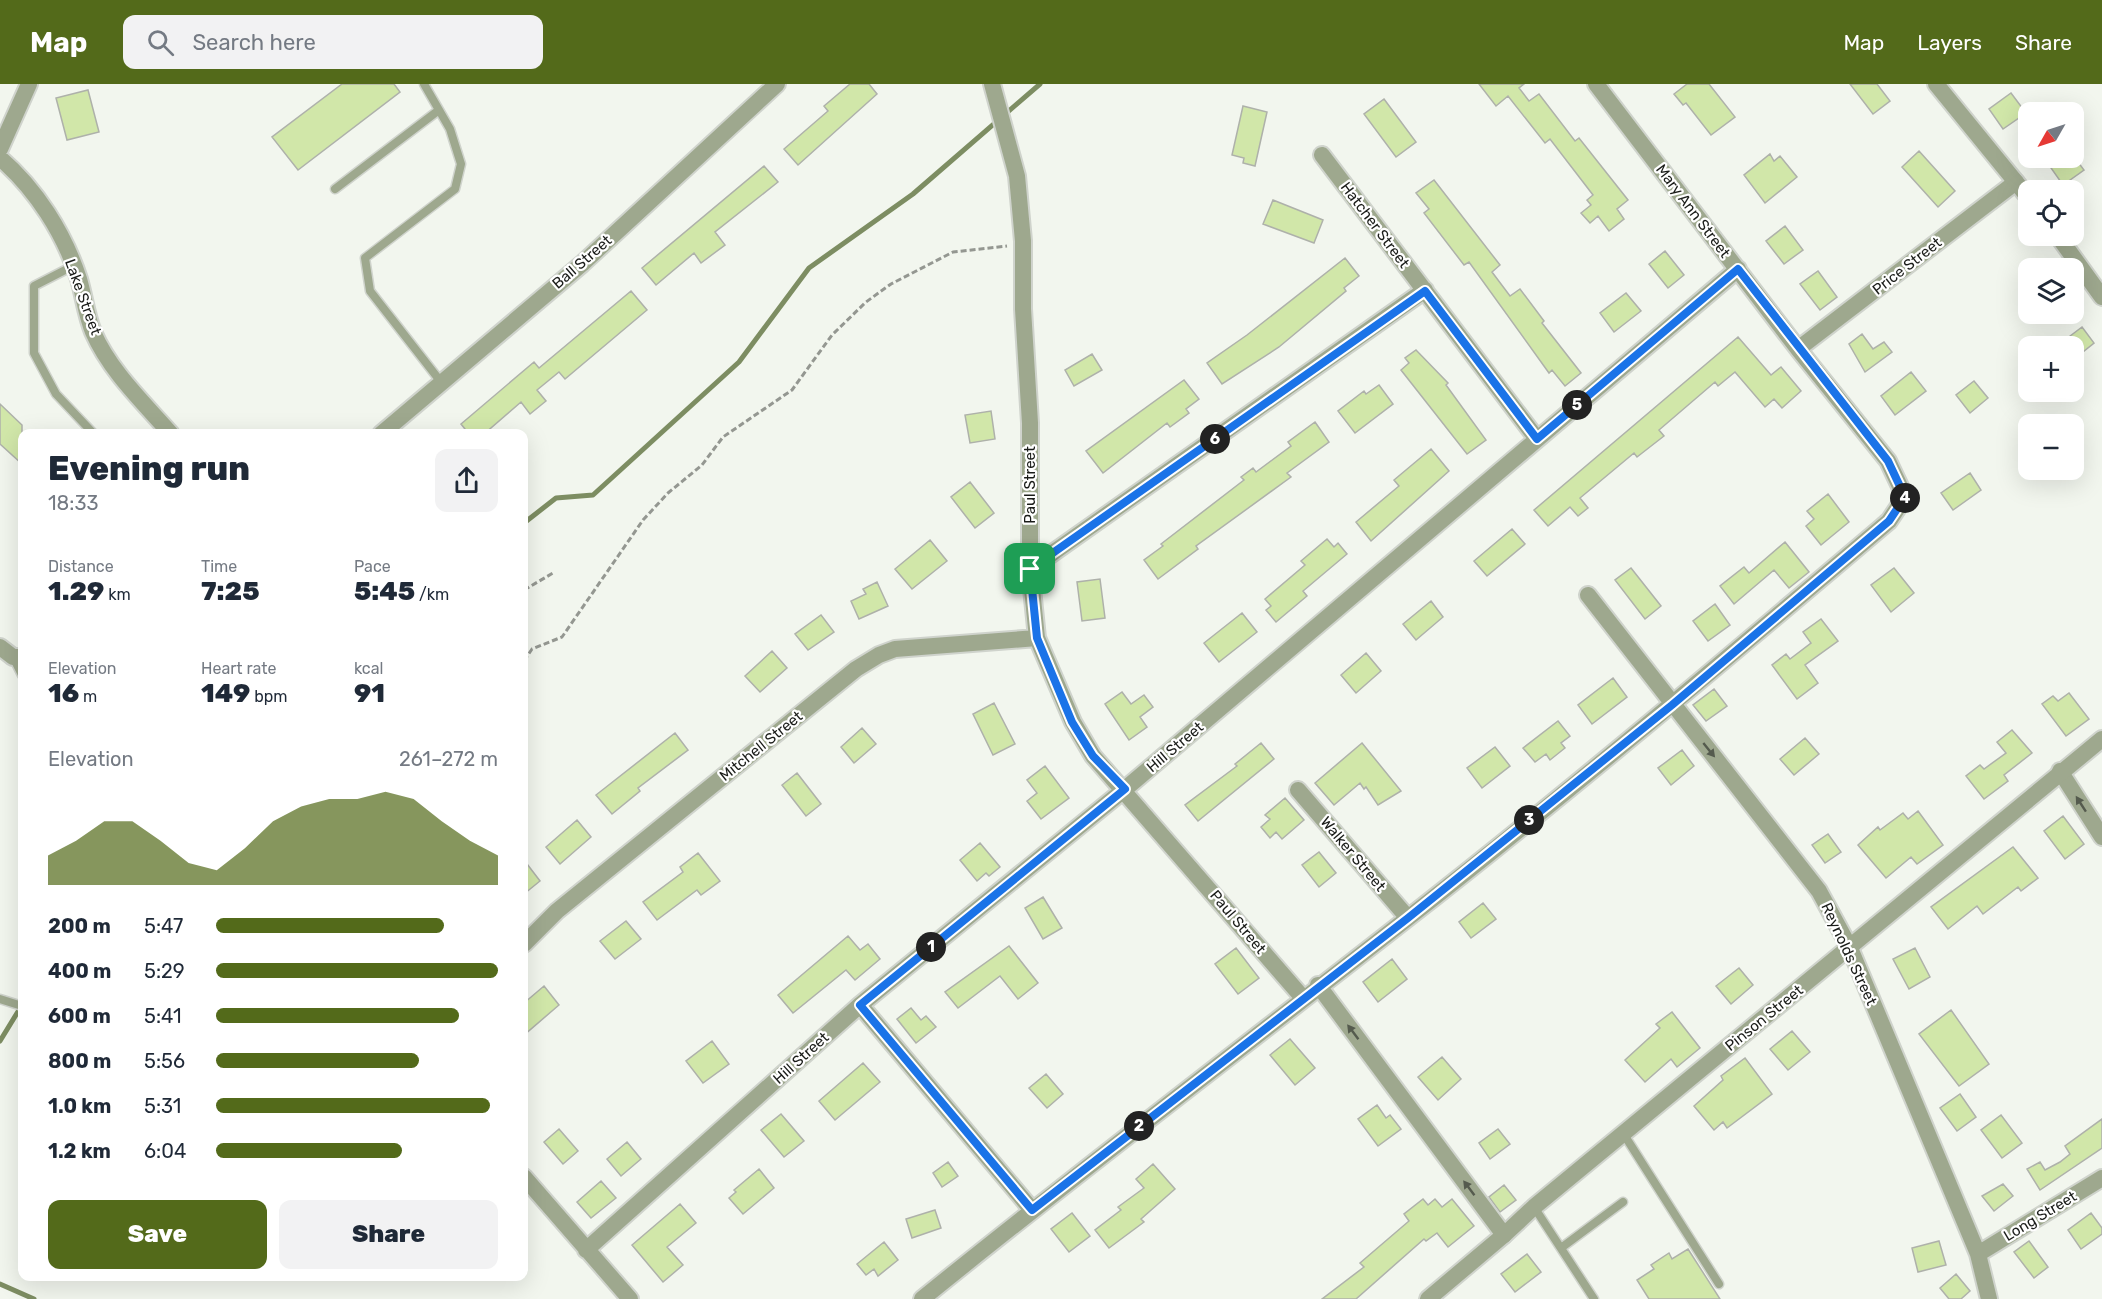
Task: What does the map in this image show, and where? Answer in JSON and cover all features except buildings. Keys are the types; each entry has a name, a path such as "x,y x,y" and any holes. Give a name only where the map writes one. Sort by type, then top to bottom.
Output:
{"street":[{"path":"0,149 29,84"},
{"name":"Ball Street","path":"387,429 582,264 777,84"},
{"name":"Paul Street","path":"992,84 1017,176 1023,241 1023,309 1030,423 1030,569 1037,638 1072,722 1093,756 1125,789 1303,998"},
{"name":"Mary Ann Street","path":"1596,84 1798,350 1888,461 1905,497 1889,521 1672,705"},
{"path":"1935,84 2018,184"},
{"name":"Hatcher Street","path":"1322,156 1537,439"},
{"name":"Lake Street","path":"0,158 18,173 51,216 73,266 93,332 116,371 167,429"},
{"name":"Price Street","path":"1798,350 2016,182"},
{"path":"2065,246 2102,297"},
{"name":"Hill Street","path":"586,1250 860,1005 1125,789 1738,269"},
{"path":"1030,569 1425,291"},
{"name":"Reynolds Street","path":"1588,595 1672,705 1796,858 1819,891 1850,948 1978,1254 1989,1299"},
{"name":"Mitchell Street","path":"528,940 557,911 856,669 879,655 913,646 1037,638"},
{"path":"922,1299 1032,1210 1408,918 1672,705"},
{"name":"Pinson Street","path":"1428,1299 1504,1235 1534,1206 1850,948 2060,771 2102,739"},
{"path":"2060,771 2102,837"},
{"name":"Walker Street","path":"1298,790 1408,918"},
{"path":"1318,986 1504,1235"},
{"path":"860,1005 1032,1210"},
{"name":"Long Street","path":"1978,1254 2102,1178"},
{"path":"528,1183 630,1299"}],"lane":[{"path":"424,84 450,129 461,164 455,189 365,258 370,291 441,382"},
{"path":"335,189 439,110"},
{"path":"73,266 34,286 34,354 56,394 89,429"},
{"path":"0,999 18,1005"},
{"path":"1623,1133 1719,1284"},
{"path":"1561,1248 1623,1202"},
{"path":"1534,1206 1594,1299"}],"path":[{"path":"528,655 532,649 562,637 643,520 668,493 702,465 723,437 792,390 832,335 866,302 891,284 953,252 999,249 1023,241"},
{"path":"528,588 553,573"}],"waterway":[{"path":"528,520 556,498 593,495 739,362 809,268 913,194 1040,84"},
{"path":"0,1041 18,1012"},
{"path":"0,1284 34,1299"}],"route":[{"path":"1738,269 1798,350 1888,461 1905,497 1889,521 1672,705 1408,918 1307,994 1032,1210 860,1005 1125,789 1093,756 1072,722 1037,638 1030,569 1425,291 1537,439 1738,269"}]}
